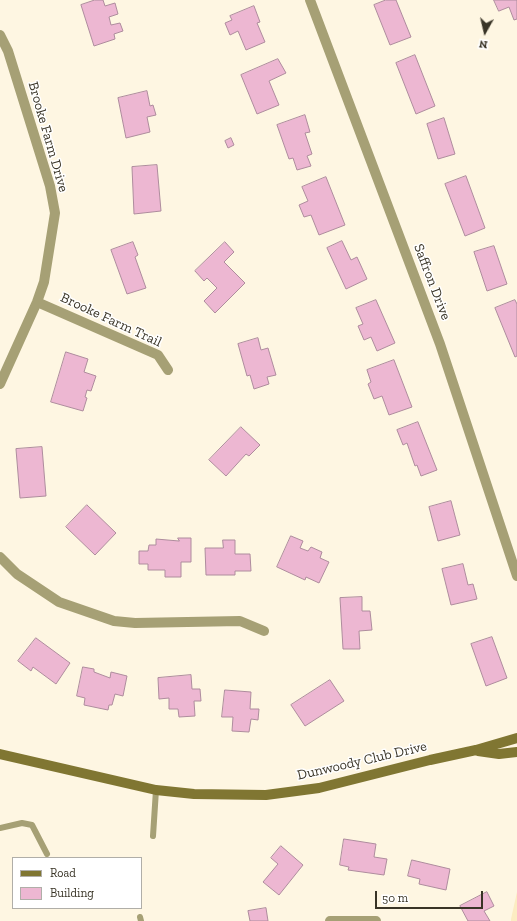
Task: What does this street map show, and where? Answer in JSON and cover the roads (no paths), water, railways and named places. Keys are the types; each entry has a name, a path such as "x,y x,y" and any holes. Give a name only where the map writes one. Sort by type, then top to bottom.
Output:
{"main road":[{"name":"Dunwoody Club Drive","path":"0,754 156,790 194,794 266,795 319,788 476,750 517,738"},
{"path":"476,750 499,754 517,752"}],"street":[{"name":"Saffron Drive","path":"310,0 440,344 517,576"},
{"name":"Brooke Farm Drive","path":"0,35 8,51 50,186 55,213 44,282 37,302 0,384"},
{"name":"Brooke Farm Trail","path":"37,302 158,355 168,370"},
{"path":"0,557 17,574 59,602 114,621 135,624 240,621 264,631"},
{"path":"330,920 376,921"}],"lane":[{"path":"152,836 156,790"},
{"path":"0,828 22,823 32,825 48,854"}]}
